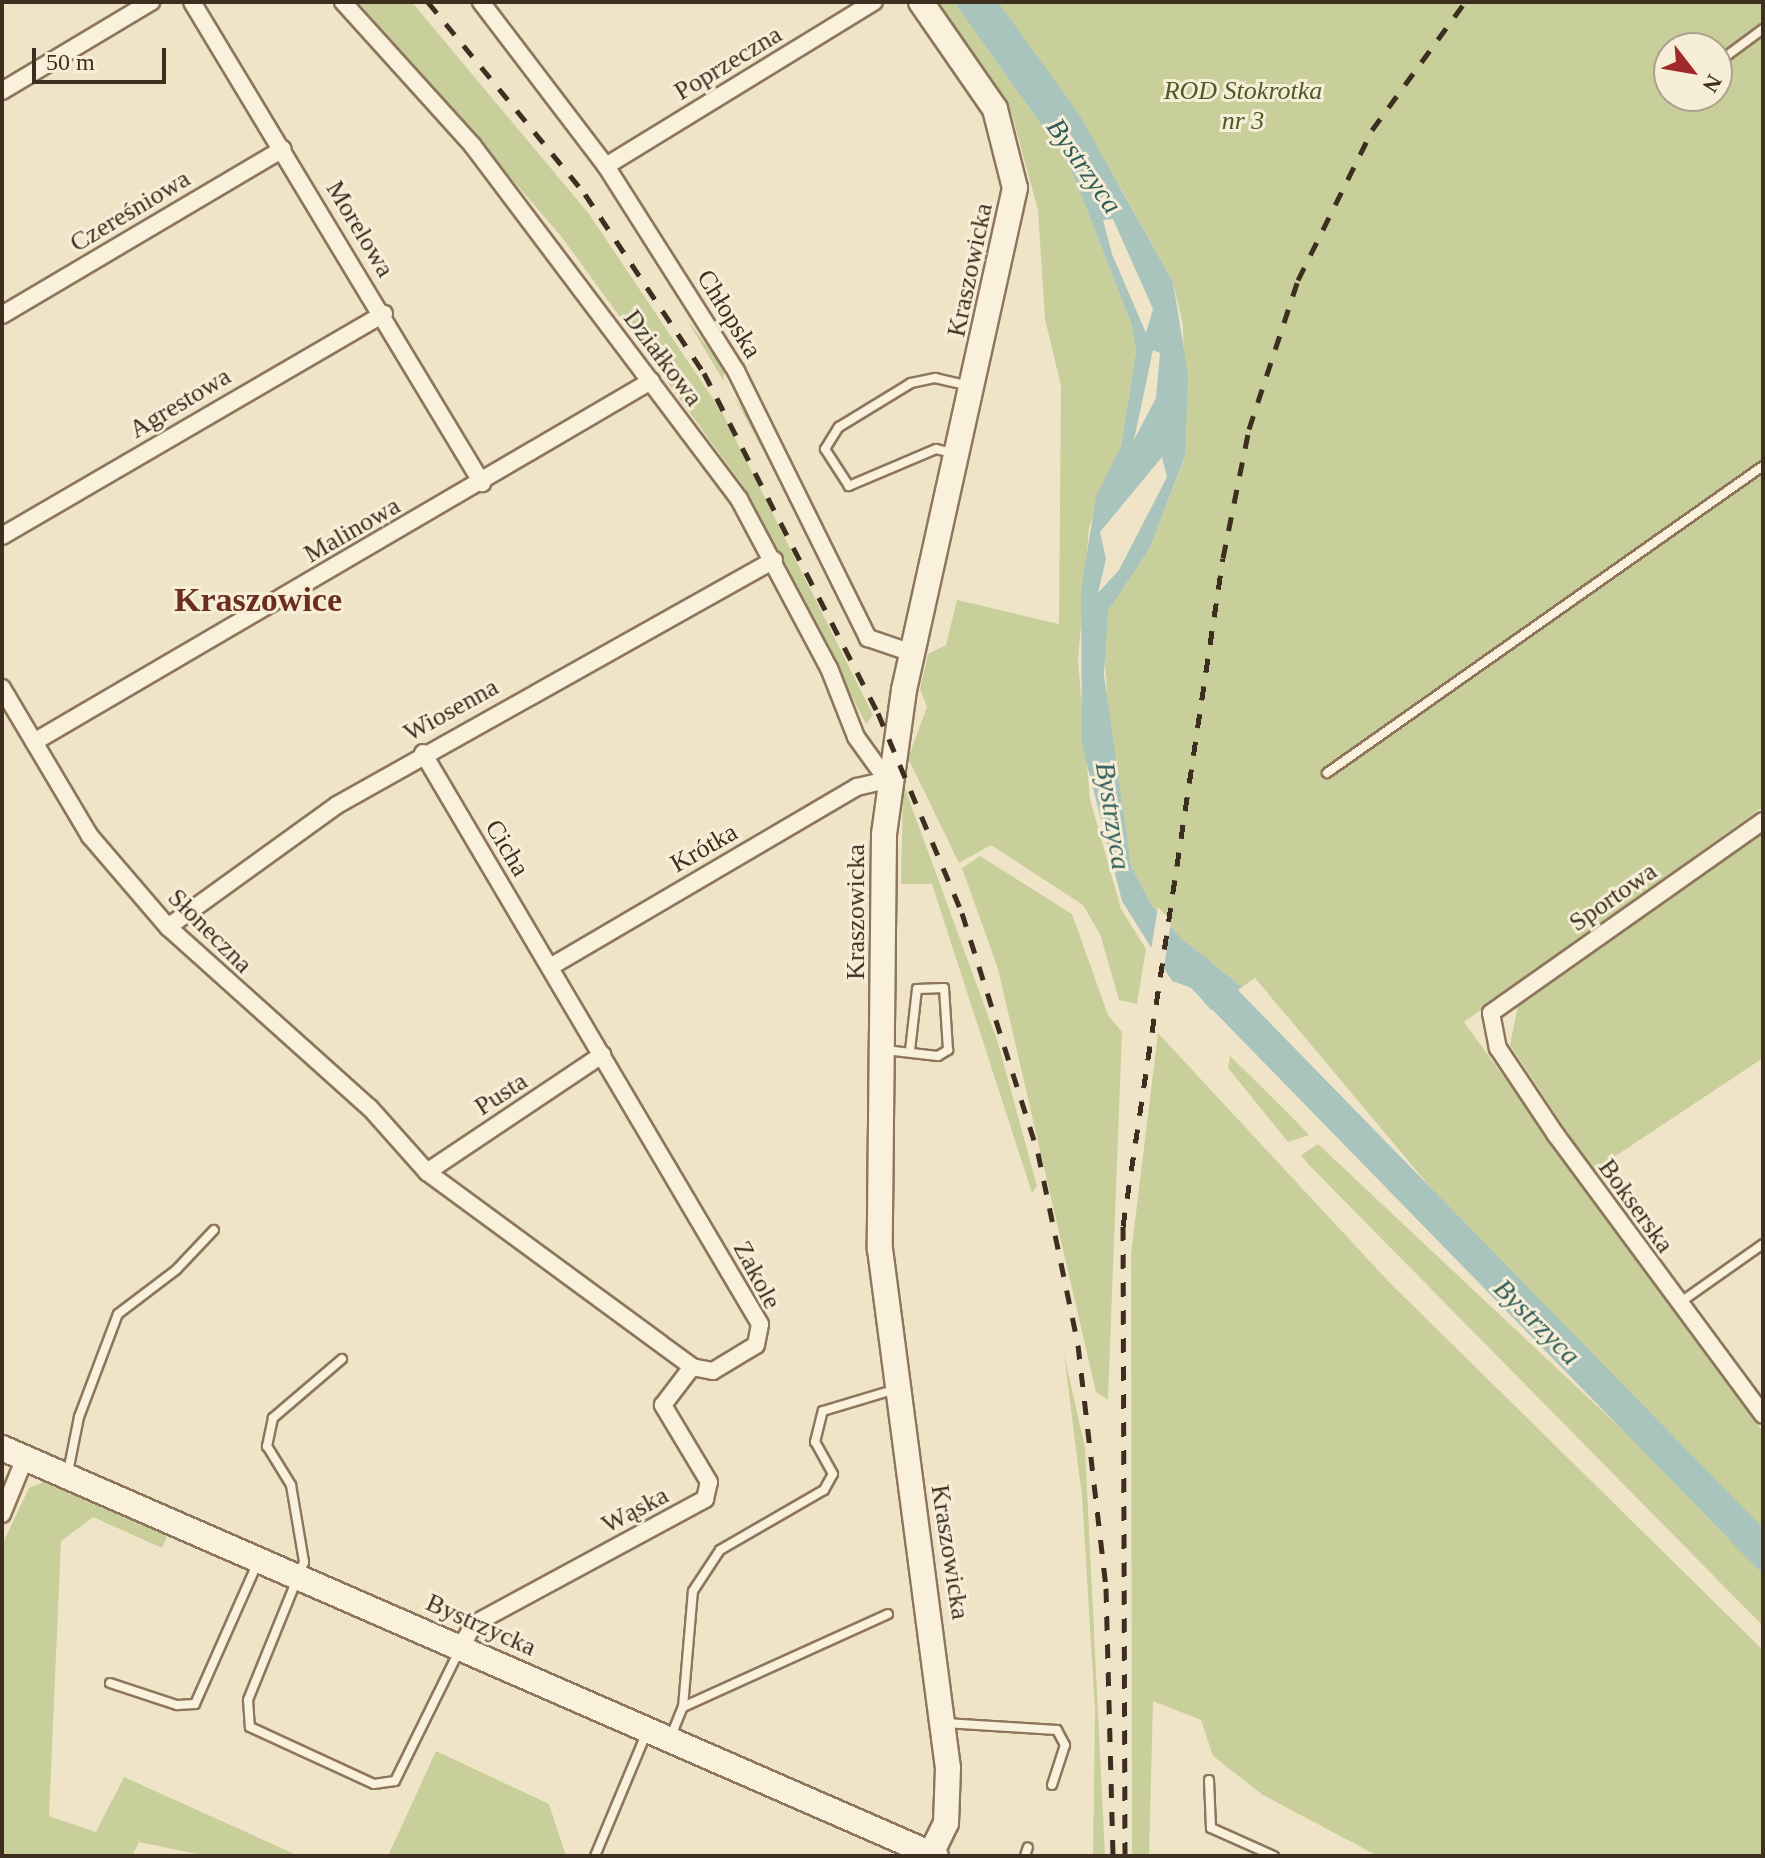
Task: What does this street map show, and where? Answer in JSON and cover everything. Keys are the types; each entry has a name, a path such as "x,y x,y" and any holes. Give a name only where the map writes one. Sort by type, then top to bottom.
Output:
{"street":[{"path":"2,91 151,2"},
{"name":"Morelowa","path":"192,2 384,314 482,483"},
{"name":"Działkowa","path":"343,2 473,146 739,499 774,560 856,737 887,780"},
{"name":"Chłopska","path":"481,2 606,166 780,448 868,638 912,653"},
{"name":"Poprzeczna","path":"606,166 874,2"},
{"name":"Kraszowicka","path":"921,2 995,109 1013,158 1011,224 912,653 887,780 880,1249 893,1390 944,1723 950,1797 934,1855"},
{"name":"Czereśniowa","path":"2,315 283,149"},
{"name":"Agrestowa","path":"2,536 384,314"},
{"name":"Malinowa","path":"34,742 482,483 651,381"},
{"name":"Wiosenna","path":"168,927 251,863 423,753 774,560"},
{"name":"Słoneczna","path":"2,688 90,836 168,927 370,1108 427,1172"},
{"name":"Cicha","path":"423,753 550,967"},
{"name":"Krótka","path":"550,967 857,787 887,780"},
{"name":"Sportowa","path":"1491,1013 1763,821"},
{"name":"Zakole","path":"550,967 760,1324 756,1345 713,1371 692,1367"},
{"name":"Bokserska","path":"1491,1013 1498,1048 1677,1305 1763,1415"},
{"name":"Pusta","path":"427,1172 602,1055"},
{"path":"427,1172 692,1367"},
{"name":"Wąska","path":"461,1647 474,1624 705,1499 709,1482 663,1405 692,1367"},
{"name":"Bystrzycka","path":"2,1448 934,1855"},
{"path":"2,1514 25,1458"}],"lane":[{"path":"1733,51 1763,29"},
{"path":"958,454 936,449 849,486 825,449 839,427 911,383 935,378 974,387"},
{"path":"1327,773 1763,466"},
{"path":"884,1050 910,1050 938,1056 948,1050 944,988 917,989 910,1050"},
{"path":"67,1476 79,1417 118,1314 176,1270 214,1230"},
{"path":"1677,1305 1763,1244"},
{"path":"342,1359 273,1418 267,1446 291,1485 304,1562 248,1700 250,1727 374,1784 395,1781 461,1647"},
{"path":"683,1707 693,1591 713,1560 824,1490 833,1474 815,1442 823,1411 893,1390"},
{"path":"110,1683 195,1704 259,1559"},
{"path":"595,1856 659,1734 683,1707 888,1614"},
{"path":"944,1723 1057,1730 1065,1745 1052,1785"},
{"path":"1209,1780 1211,1828 1274,1856"}],"green space":[{"path":"358,2 412,2 589,214 722,412 873,715 866,724 746,490 561,236"},
{"path":"936,2 954,2 1069,164 1131,323 1136,351 1121,446 1089,527 1078,662 1090,799 1121,909 1146,949 1137,1004 1119,1000 1100,934 1083,905 991,845 959,863 908,758 927,707 920,689 928,654 946,645 957,600 1059,624 1061,386 1045,319 1038,210 1012,115"},
{"name":"ROD Stokrotka nr 3","path":"998,2 1763,2 1763,807 1464,1022 1763,1432 1763,1529 1478,1244 1255,978 1242,987 1182,939 1152,906 1131,866 1110,742 1104,644 1108,611 1150,548 1185,457 1183,326 1173,282 1122,190"},
{"path":"686,318 725,370 723,380"},
{"path":"734,396 776,461 773,469"},
{"path":"903,783 998,1043 1037,1186 1032,1193 932,884 901,884"},
{"path":"1763,832 1763,1058 1593,1171 1510,1045 1518,1005"},
{"path":"980,856 1072,914 1108,1015 1122,1032 1108,1400 1096,1392 998,969 962,868"},
{"path":"1158,1033 1389,1282 1763,1650 1763,1856 1378,1856 1263,1795 1213,1756 1201,1720 1153,1701 1149,1856 1132,1856 1131,1254"},
{"path":"1230,1056 1309,1135 1288,1142 1228,1068"},
{"path":"1318,1144 1631,1438 1763,1574 1763,1626 1308,1164 1301,1155"},
{"path":"1064,1354 1085,1448 1105,1856 1093,1856 1095,1709 1082,1496"},
{"path":"43,1482 167,1536 162,1548 93,1517 61,1541 49,1816 96,1832 124,1777 299,1856 206,1856 139,1842 132,1856 2,1856 2,1545 29,1488"},
{"path":"436,1751 549,1804 566,1856 388,1856"}],"water":[{"path":"954,2 998,2 1079,114 1173,282 1188,375 1185,456 1150,548 1108,611 1104,675 1131,866 1152,906 1182,939 1242,987 1211,1010 1192,988 1172,981 1122,901 1082,745 1081,590 1096,497 1121,446 1136,351 1131,323 1069,164","holes":["1113,219 1153,309 1146,333 1112,254 1103,220","1153,350 1160,353 1156,398 1134,440","1162,457 1167,477 1119,570 1098,593 1106,559 1100,532"]},
{"path":"1751,1516 1763,1529 1763,1574 1729,1540"}],"pier":[{"path":"1158,907 1171,921 1164,967 1151,950"}],"waterway":[{"name":"Bystrzyca","path":"1195,969 1763,1551"}],"railway":[{"path":"428,2 585,194 704,373 878,713 962,913 1038,1153 1078,1345 1106,1588 1113,1856"},
{"path":"1125,1856 1123,1226 1223,558 1249,429 1298,280 1372,130 1465,2"}],"district":[{"name":"Kraszowice","path":"258,600"}]}
